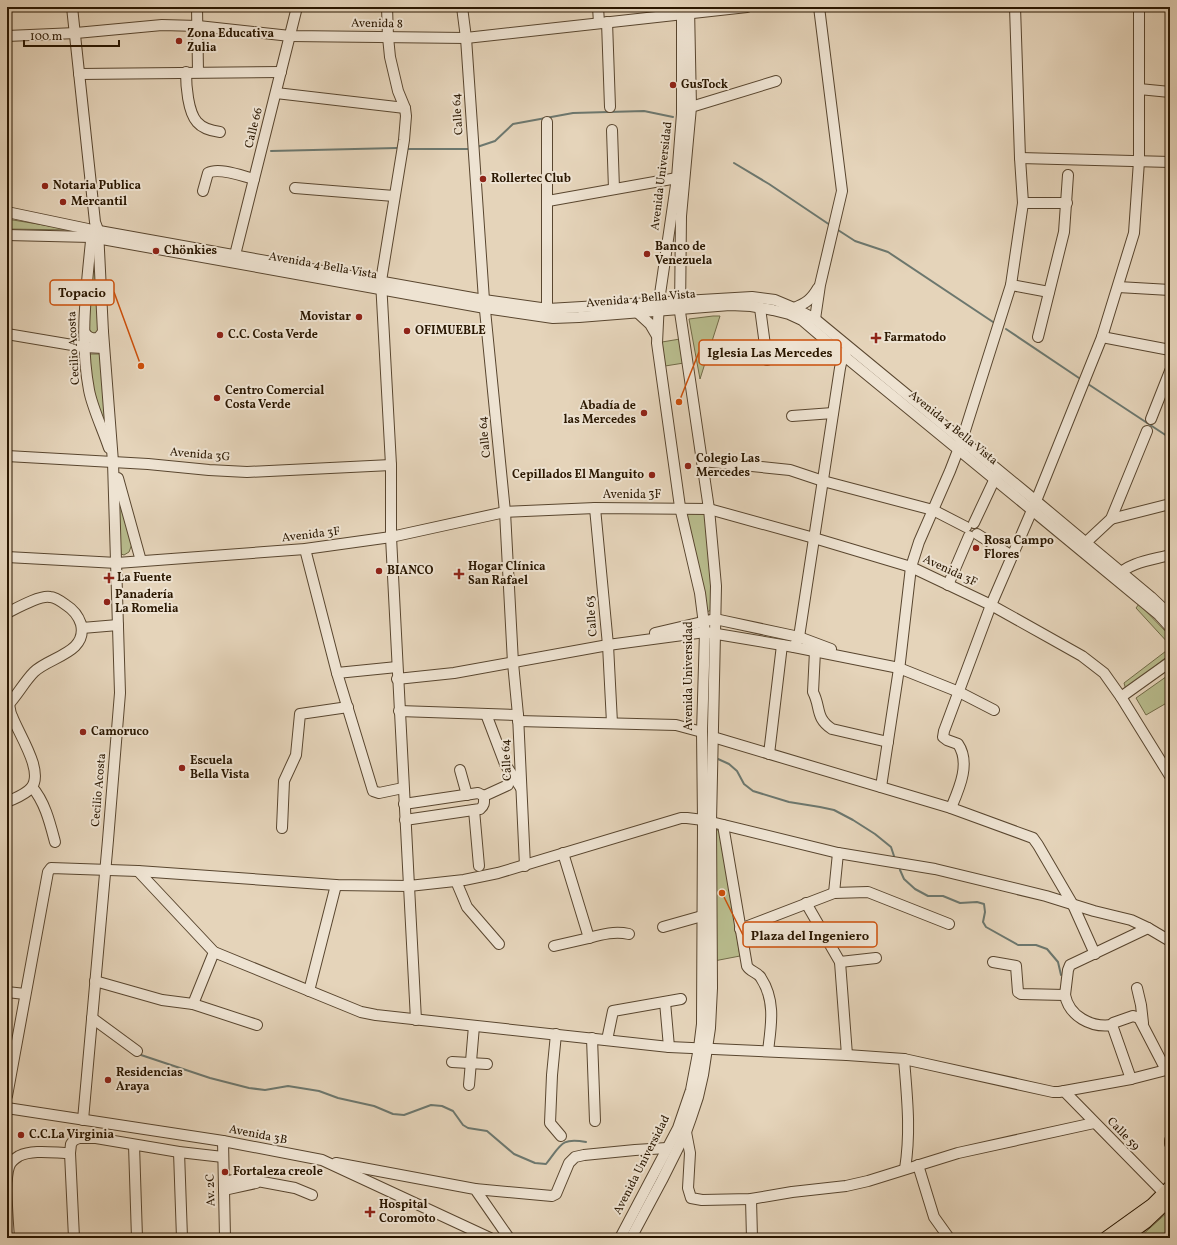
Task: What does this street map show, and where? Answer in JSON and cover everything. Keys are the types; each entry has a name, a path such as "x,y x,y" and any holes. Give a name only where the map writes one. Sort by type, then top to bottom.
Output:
{"main road":[{"path":"1106,1238 1168,1193"},
{"path":"1124,1238 1146,1222 1168,1193"}],"street":[{"path":"72,7 76,33 95,232"},
{"path":"197,7 198,72"},
{"name":"Calle 66","path":"235,255 297,7"},
{"path":"387,7 390,57 398,91 405,108 404,140 381,285 391,465 391,538 397,679 416,1020"},
{"name":"Calle 64","path":"462,7 466,38 484,304 505,512 513,663 518,718 525,866"},
{"path":"598,7 603,23 610,107"},
{"name":"Avenida 8","path":"7,36 76,33 162,25 198,26 290,36 466,38 603,23 686,11 746,7"},
{"path":"815,319 820,285 842,191 820,7"},
{"path":"881,787 899,668 911,567 919,542 960,445 1011,284 1023,202 1015,7"},
{"path":"951,808 961,784 963,754 958,744 943,737 944,731 990,605 1034,505 1102,337 1134,233 1140,161 1139,7"},
{"name":"Avenida Universidad","path":"631,1238 686,1132 698,1097 703,1048 712,988 707,821 702,732 710,633 715,619 716,586 709,509 680,305 681,216 691,108 686,11"},
{"name":"Avenida Universidad","path":"620,1238 678,1128 703,1048 702,916 713,737 710,633 703,621 700,593 680,508 657,343 659,306 677,178 682,114 686,11"},
{"path":"186,72 187,90 196,122 208,130 220,132"},
{"path":"79,74 281,72"},
{"path":"691,108 776,81"},
{"path":"1139,89 1170,92"},
{"path":"276,93 405,108"},
{"path":"547,122 547,313"},
{"path":"612,130 614,189"},
{"path":"1020,158 1170,162"},
{"path":"203,191 208,173 212,171 218,170 254,179"},
{"path":"1038,337 1064,232 1068,175"},
{"path":"548,201 677,178"},
{"path":"295,188 394,196"},
{"path":"1023,202 1067,203"},
{"name":"Avenida 4 Bella Vista","path":"7,212 95,232 484,304 579,317 637,312 659,306"},
{"name":"Avenida 4 Bella Vista","path":"7,235 95,232 235,255 381,285"},
{"name":"Cecilio Acosta","path":"83,1120 106,870 120,693 114,462 95,232"},
{"name":"Cecilio Acosta","path":"95,232 85,301 84,347 89,391 114,462"},
{"path":"1011,284 1049,292"},
{"path":"794,308 804,304 812,298 820,285"},
{"path":"1118,286 1170,290"},
{"name":"Avenida 4 Bella Vista","path":"680,305 752,297 775,300 815,319 846,352"},
{"name":"Avenida 4 Bella Vista","path":"547,313 680,305 730,305 760,308 789,314 802,320 846,352 1034,505 1117,575 1170,627"},
{"path":"760,308 767,360"},
{"path":"637,312 650,324 657,337"},
{"path":"85,333 92,339 98,338 103,332"},
{"path":"7,334 84,347 104,348"},
{"path":"1102,337 1170,350"},
{"path":"796,642 814,538 840,368 846,352"},
{"path":"1151,419 1170,371"},
{"path":"792,416 833,413"},
{"path":"1082,546 1110,519 1147,430"},
{"name":"Avenida 3G","path":"7,456 247,472 391,465"},
{"path":"702,461 790,470 823,481 933,510 971,530 1012,556"},
{"path":"114,462 141,561"},
{"path":"948,585 996,474"},
{"path":"1110,519 1170,504"},
{"name":"Avenida 3F","path":"7,557 117,563 305,549 391,538 505,512 595,508 709,509 911,567 990,605 1082,656 1104,673 1122,697 1170,776"},
{"name":"Calle 63","path":"595,508 608,645 612,723"},
{"path":"305,549 337,673 373,791 379,793 403,788"},
{"path":"1117,575 1132,565 1170,555"},
{"name":"Avenida 4 Bella Vista","path":"1117,575 1151,597 1170,615"},
{"path":"7,613 35,600 50,596 73,609 80,623 81,637 77,645 71,651 43,665 33,673 8,705 35,770 35,778 32,788 25,794 7,802"},
{"path":"397,679 454,673 513,663 608,645 715,619 863,661"},
{"path":"80,623 118,625"},
{"path":"608,645 710,633 782,645 796,642 815,651 899,668 959,692 994,710"},
{"path":"769,754 782,645"},
{"path":"815,651 813,692 816,697 818,713 826,725 832,729 888,742"},
{"path":"1122,697 1170,662"},
{"path":"337,673 397,667"},
{"path":"282,828 284,781 296,755 300,714 348,707"},
{"path":"399,711 486,714 518,718 676,725 702,732"},
{"path":"486,714 505,764 522,789"},
{"path":"713,737 951,808 1033,838 1073,904 1095,954"},
{"path":"460,770 467,795"},
{"path":"484,796 508,785"},
{"path":"32,788 38,795 43,806 55,842"},
{"path":"404,804 478,793 484,796"},
{"path":"405,820 480,809 484,804 484,796"},
{"path":"474,810 479,866"},
{"path":"7,1096 48,872 51,868 56,867 138,871 336,885 409,886 456,881 498,873 681,818 687,818 707,821 838,853 935,869 1046,896 1131,920 1170,941"},
{"path":"723,825 747,966 762,979 771,1002 772,1012 768,1051"},
{"path":"563,853 589,938"},
{"path":"834,893 838,853"},
{"path":"138,871 214,952 361,1012 416,1020 669,1047 904,1059 1053,1092 1131,1079 1168,1070 1139,1018 1133,1016 1113,1023 1112,1025 1098,1025 1085,1021 1074,1012 1066,1001 1065,995 1068,967 1148,928"},
{"path":"456,881 467,907 499,944"},
{"path":"309,991 336,885"},
{"path":"740,929 834,893 868,892 949,924"},
{"path":"806,903 840,962 847,1055"},
{"path":"663,928 702,916"},
{"path":"554,946 605,933 618,932 629,934"},
{"path":"193,1004 214,952"},
{"path":"840,962 876,958"},
{"path":"993,962 1016,966 1018,992 1021,994 1065,995"},
{"path":"95,981 162,1000 193,1004 257,1025"},
{"path":"1137,988 1141,1005 1143,1025"},
{"path":"7,992 25,994"},
{"path":"607,1040 614,1011 681,999"},
{"path":"665,1002 669,1047"},
{"path":"92,1018 137,1051"},
{"path":"1112,1025 1131,1079"},
{"path":"469,1085 474,1026"},
{"path":"556,1034 552,1075 550,1123 561,1136"},
{"path":"592,1038 594,1121"},
{"path":"904,1059 909,1128 905,1169"},
{"path":"452,1062 487,1064"},
{"name":"Calle 59","path":"1064,1091 1094,1123 1168,1193"},
{"name":"Avenida 3B","path":"7,1108 223,1141 322,1160 490,1238"},
{"path":"686,1132 690,1153 688,1188 691,1198 702,1200 751,1199 792,1192 846,1186 868,1181 958,1153 1094,1123"},
{"path":"74,1238 70,1153 71,1144 74,1140 79,1138 96,1138 179,1152 223,1157"},
{"name":"Av. 2C","path":"223,1141 225,1238"},
{"path":"134,1144 137,1238"},
{"path":"322,1160 475,1189 552,1196 556,1194 569,1163 576,1157 584,1155 667,1148"},
{"path":"179,1152 182,1238"},
{"path":"9,1238 7,1192 8,1168 12,1161 19,1156 30,1153 70,1153"},
{"path":"918,1165 934,1217 949,1238"},
{"path":"224,1186 258,1182 295,1188 312,1195"},
{"path":"475,1189 509,1238"},
{"path":"751,1199 752,1238"}],"green space":[{"path":"7,219 74,230 7,229"},
{"path":"93,251 97,271 101,331 96,336 86,332"},
{"path":"720,316 700,379 689,319"},
{"path":"680,339 684,363 665,366 662,342"},
{"path":"88,354 101,354 107,434 92,390"},
{"path":"116,486 132,544 129,552 124,555 121,554"},
{"path":"680,507 709,509 713,609 707,612"},
{"path":"1139,604 1170,636 1170,645 1136,608"},
{"path":"1170,648 1170,654 1126,690 1124,683"},
{"path":"1170,674 1170,701 1146,715 1136,698"},
{"path":"715,830 720,830 740,956 714,961"},
{"path":"1170,1210 1170,1238 1140,1237"}],"waterway":[{"path":"477,147 495,141 513,124 573,113 644,111 673,117"},
{"path":"271,151 397,148"},
{"path":"407,149 468,149"},
{"path":"734,163 769,184 830,225"},
{"path":"838,230 855,241 888,252 993,322"},
{"path":"1006,329 1079,378"},
{"path":"1088,384 1170,438"},
{"path":"718,759 729,764 737,771 744,784 753,791 789,802 834,810 853,820 875,834 891,847 894,856"},
{"path":"900,870 904,879 915,889 928,896 943,896 960,903 977,902 984,904 985,912 983,922 986,927 1018,945 1036,945 1047,949 1058,962 1061,975"},
{"path":"141,1055 210,1078 249,1088 265,1090 288,1086 319,1091 338,1098 374,1106 393,1114 404,1115 431,1105 442,1106 453,1111 463,1125 468,1128 487,1131 514,1154 535,1163 546,1164 559,1147 566,1142 586,1142"}],"place":[{"name":"Zona Educativa Zulia","path":"179,41"},
{"name":"GusTock","path":"673,85"},
{"name":"Rollertec Club","path":"483,179"},
{"name":"Notaria Publica","path":"45,186"},
{"name":"Mercantil","path":"63,202"},
{"name":"Chönkies","path":"156,251"},
{"name":"Banco de Venezuela","path":"647,254"},
{"name":"Movistar","path":"359,317"},
{"name":"OFIMUEBLE","path":"407,331"},
{"name":"C.C. Costa Verde","path":"220,335"},
{"name":"Farmatodo","path":"876,338"},
{"name":"Topacio","path":"141,366"},
{"name":"Centro Comercial Costa Verde","path":"217,398"},
{"name":"Iglesia Las Mercedes","path":"679,402"},
{"name":"Abadía de las Mercedes","path":"644,413"},
{"name":"Colegio Las Mercedes","path":"688,466"},
{"name":"Cepillados El Manguito","path":"652,475"},
{"name":"Rosa Campo Flores","path":"976,548"},
{"name":"BIANCO","path":"379,571"},
{"name":"Hogar Clínica San Rafael","path":"459,574"},
{"name":"La Fuente","path":"109,578"},
{"name":"Panadería La Romelia","path":"107,602"},
{"name":"Camoruco","path":"83,732"},
{"name":"Escuela Bella Vista","path":"182,768"},
{"name":"Plaza del Ingeniero","path":"722,893"},
{"name":"Residencias Araya","path":"108,1080"},
{"name":"C.C.La Virginia","path":"21,1135"},
{"name":"Fortaleza creole","path":"225,1172"},
{"name":"Hospital Coromoto","path":"370,1212"}]}
